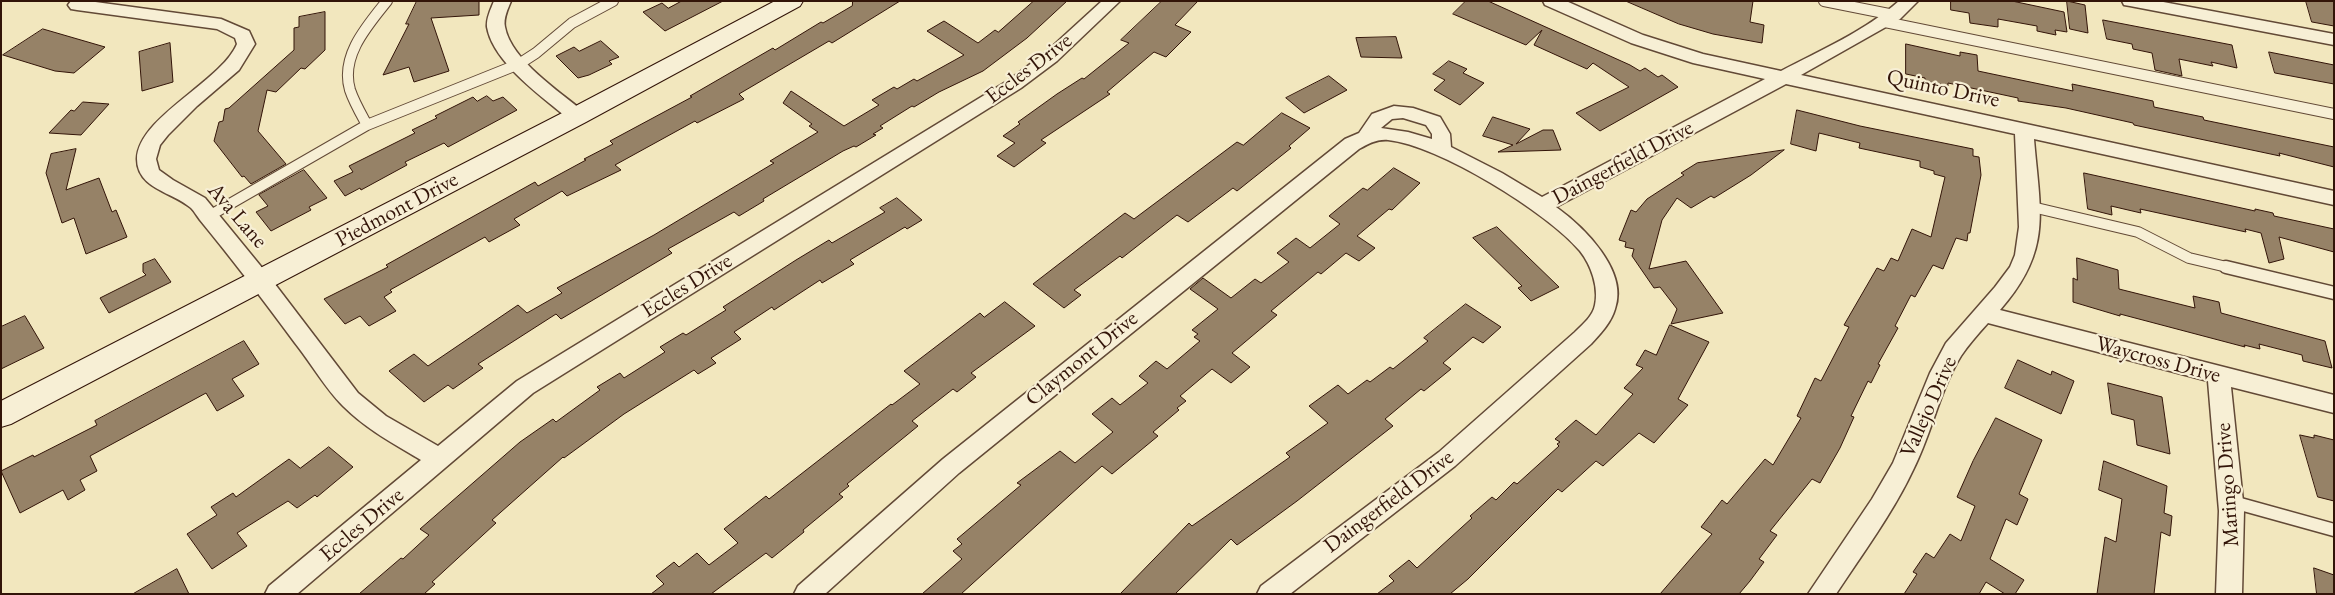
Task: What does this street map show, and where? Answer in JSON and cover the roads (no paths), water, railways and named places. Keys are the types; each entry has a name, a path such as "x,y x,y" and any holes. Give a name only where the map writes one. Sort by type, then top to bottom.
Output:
{"street":[{"path":"502,1 497,13 496,27 502,44 518,64 577,116"},
{"name":"Piedmont Drive","path":"1,415 577,116 792,1"},
{"name":"Eccles Drive","path":"278,594 525,387 1015,84 1051,57 1112,1"},
{"name":"Quinto Drive","path":"1550,1 1663,48 1779,78 2334,198"},
{"name":"Daingerfield Drive","path":"1270,594 1447,459 1583,338 1596,323 1606,304 1605,288 1600,270 1588,247 1567,226 1542,206 1889,19 1910,1"},
{"path":"2130,1 2334,40"},
{"name":"Ava Lane","path":"77,4 221,24 243,35 246,44 241,57 230,69 169,121 154,138 148,154 150,171 160,183 186,194 198,203 261,281 350,399 378,423 439,459"},
{"name":"Vallejo Drive","path":"1820,594 1877,512 1896,481 1912,449 1936,381 1955,348 2012,281 2024,256 2029,231 2024,131"},
{"name":"Claymont Drive","path":"807,594 951,466 1028,402 1352,144 1366,136 1386,133 1441,150 1542,206"},
{"name":"Waycross Drive","path":"1983,314 2334,404"},
{"name":"Maringo Drive","path":"2219,376 2233,502 2232,560 2229,594"}],"lane":[{"path":"367,124 349,88 348,71 351,55 388,1"},
{"path":"209,216 367,124 518,64 536,53 572,23 613,1"},
{"path":"1824,1 1889,19 2334,114"},
{"path":"2028,206 2138,232 2189,258 2334,292"},
{"path":"2233,502 2334,530"}]}
